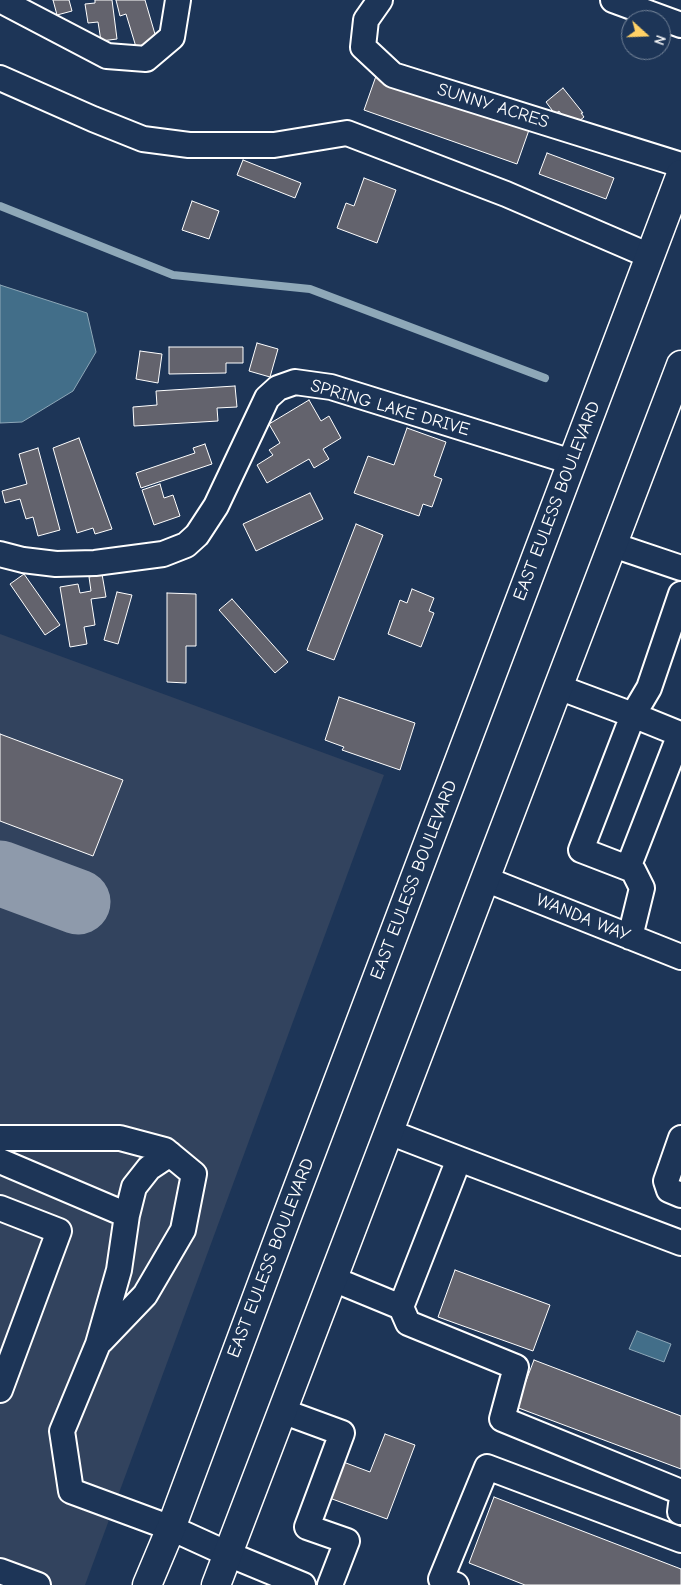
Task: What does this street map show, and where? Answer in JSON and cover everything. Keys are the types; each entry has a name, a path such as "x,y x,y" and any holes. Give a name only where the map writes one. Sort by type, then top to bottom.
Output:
{"main road":[{"name":"EAST EULESS BOULEVARD","path":"147,1585 171,1528 279,1236 681,174"},
{"path":"216,1585 681,366"}],"street":[{"path":"0,0 107,56 146,59 172,37 178,0"},
{"name":"SUNNY ACRES","path":"380,0 366,20 364,47 393,75 681,165"},
{"path":"613,0 681,25"},
{"path":"0,78 143,139 189,144 274,145 347,133 506,194 650,256"},
{"name":"SPRING LAKE DRIVE","path":"0,554 23,560 56,564 95,563 163,554 186,545 197,535 216,506 267,398 278,388 295,382 331,387 572,462"},
{"path":"613,545 681,568"},
{"path":"630,937 642,888 633,870 581,850 633,715 649,688 681,594"},
{"path":"558,687 680,734 628,868"},
{"name":"WANDA WAY","path":"485,880 681,957"},
{"path":"389,1132 681,1243"},
{"path":"0,1138 120,1138 165,1150 194,1174 183,1230 145,1295 98,1344"},
{"path":"681,1138 666,1181 669,1190 681,1195"},
{"path":"170,1154 149,1168 134,1187 127,1215 119,1270 98,1344 62,1431 70,1491 171,1528 303,1585"},
{"path":"459,1159 401,1306 408,1323 516,1367 502,1419 681,1492"},
{"path":"0,1161 127,1215"},
{"path":"0,1208 59,1232 0,1390"},
{"path":"333,1279 401,1306"},
{"path":"282,1411 342,1433 307,1527 347,1542 330,1585"},
{"path":"445,1583 487,1467 681,1540"},
{"path":"681,1504 681,1512"},
{"path":"0,1571 38,1585"}],"shaded area":[{"path":"0,285 87,313 96,352 73,391 22,422 0,423"},
{"path":"0,634 384,775 85,1585 0,1585"},
{"path":"637,1331 671,1344 664,1362 629,1349"}],"building":[{"path":"53,0 69,0 72,11 57,15"},
{"path":"95,0 112,0 117,39 101,41 98,22 88,23 85,4 95,3"},
{"path":"116,0 145,0 157,41 136,47 126,14 120,16"},
{"path":"376,76 529,130 517,164 364,110"},
{"path":"563,88 583,113 581,113 584,117 573,126 567,123 559,111 555,114 546,102"},
{"path":"547,153 614,178 606,199 539,174"},
{"path":"243,160 301,183 295,198 237,175"},
{"path":"364,178 396,190 377,243 337,228 346,203 354,206"},
{"path":"192,201 219,211 209,239 182,230"},
{"path":"257,343 278,349 270,377 249,371"},
{"path":"169,347 243,347 243,363 226,363 226,373 169,374"},
{"path":"140,351 162,354 158,383 136,379"},
{"path":"235,386 237,407 217,408 218,421 134,426 133,407 157,405 156,391"},
{"path":"309,400 321,421 329,416 341,438 323,449 329,459 314,468 309,459 267,483 257,465 273,455 269,450 280,443 269,424"},
{"path":"407,428 446,442 434,476 442,479 432,507 423,504 419,516 354,493 368,456 394,465"},
{"path":"79,438 112,529 95,534 93,528 77,533 53,448"},
{"path":"205,444 212,464 141,488 136,473 195,453 193,448"},
{"path":"38,448 60,530 38,536 33,517 26,519 20,499 5,503 2,491 27,484 19,454"},
{"path":"160,484 164,498 173,495 180,516 154,525 142,490"},
{"path":"310,493 323,519 256,551 243,524"},
{"path":"356,524 383,535 334,660 307,650"},
{"path":"24,574 60,625 45,635 10,584"},
{"path":"102,574 106,597 91,599 95,625 84,627 87,644 70,647 60,587 78,584 80,593 91,591 89,577"},
{"path":"412,589 434,598 429,611 434,613 421,647 388,634 400,600 407,603"},
{"path":"117,592 132,595 118,644 104,640"},
{"path":"167,593 196,594 196,646 186,646 186,683 167,682"},
{"path":"232,599 288,662 275,673 219,610"},
{"path":"339,697 415,723 400,770 342,750 344,747 325,740"},
{"path":"0,734 123,780 93,856 0,821"},
{"path":"455,1270 550,1305 533,1351 438,1317"},
{"path":"534,1360 681,1416 681,1469 516,1407"},
{"path":"385,1434 415,1445 387,1519 324,1496 338,1460 370,1472"},
{"path":"494,1497 681,1569 681,1585 525,1585 469,1563"}],"waterway":[{"path":"0,206 173,275 310,289 545,378"}],"taxiway":[{"path":"0,873 78,902"}]}
